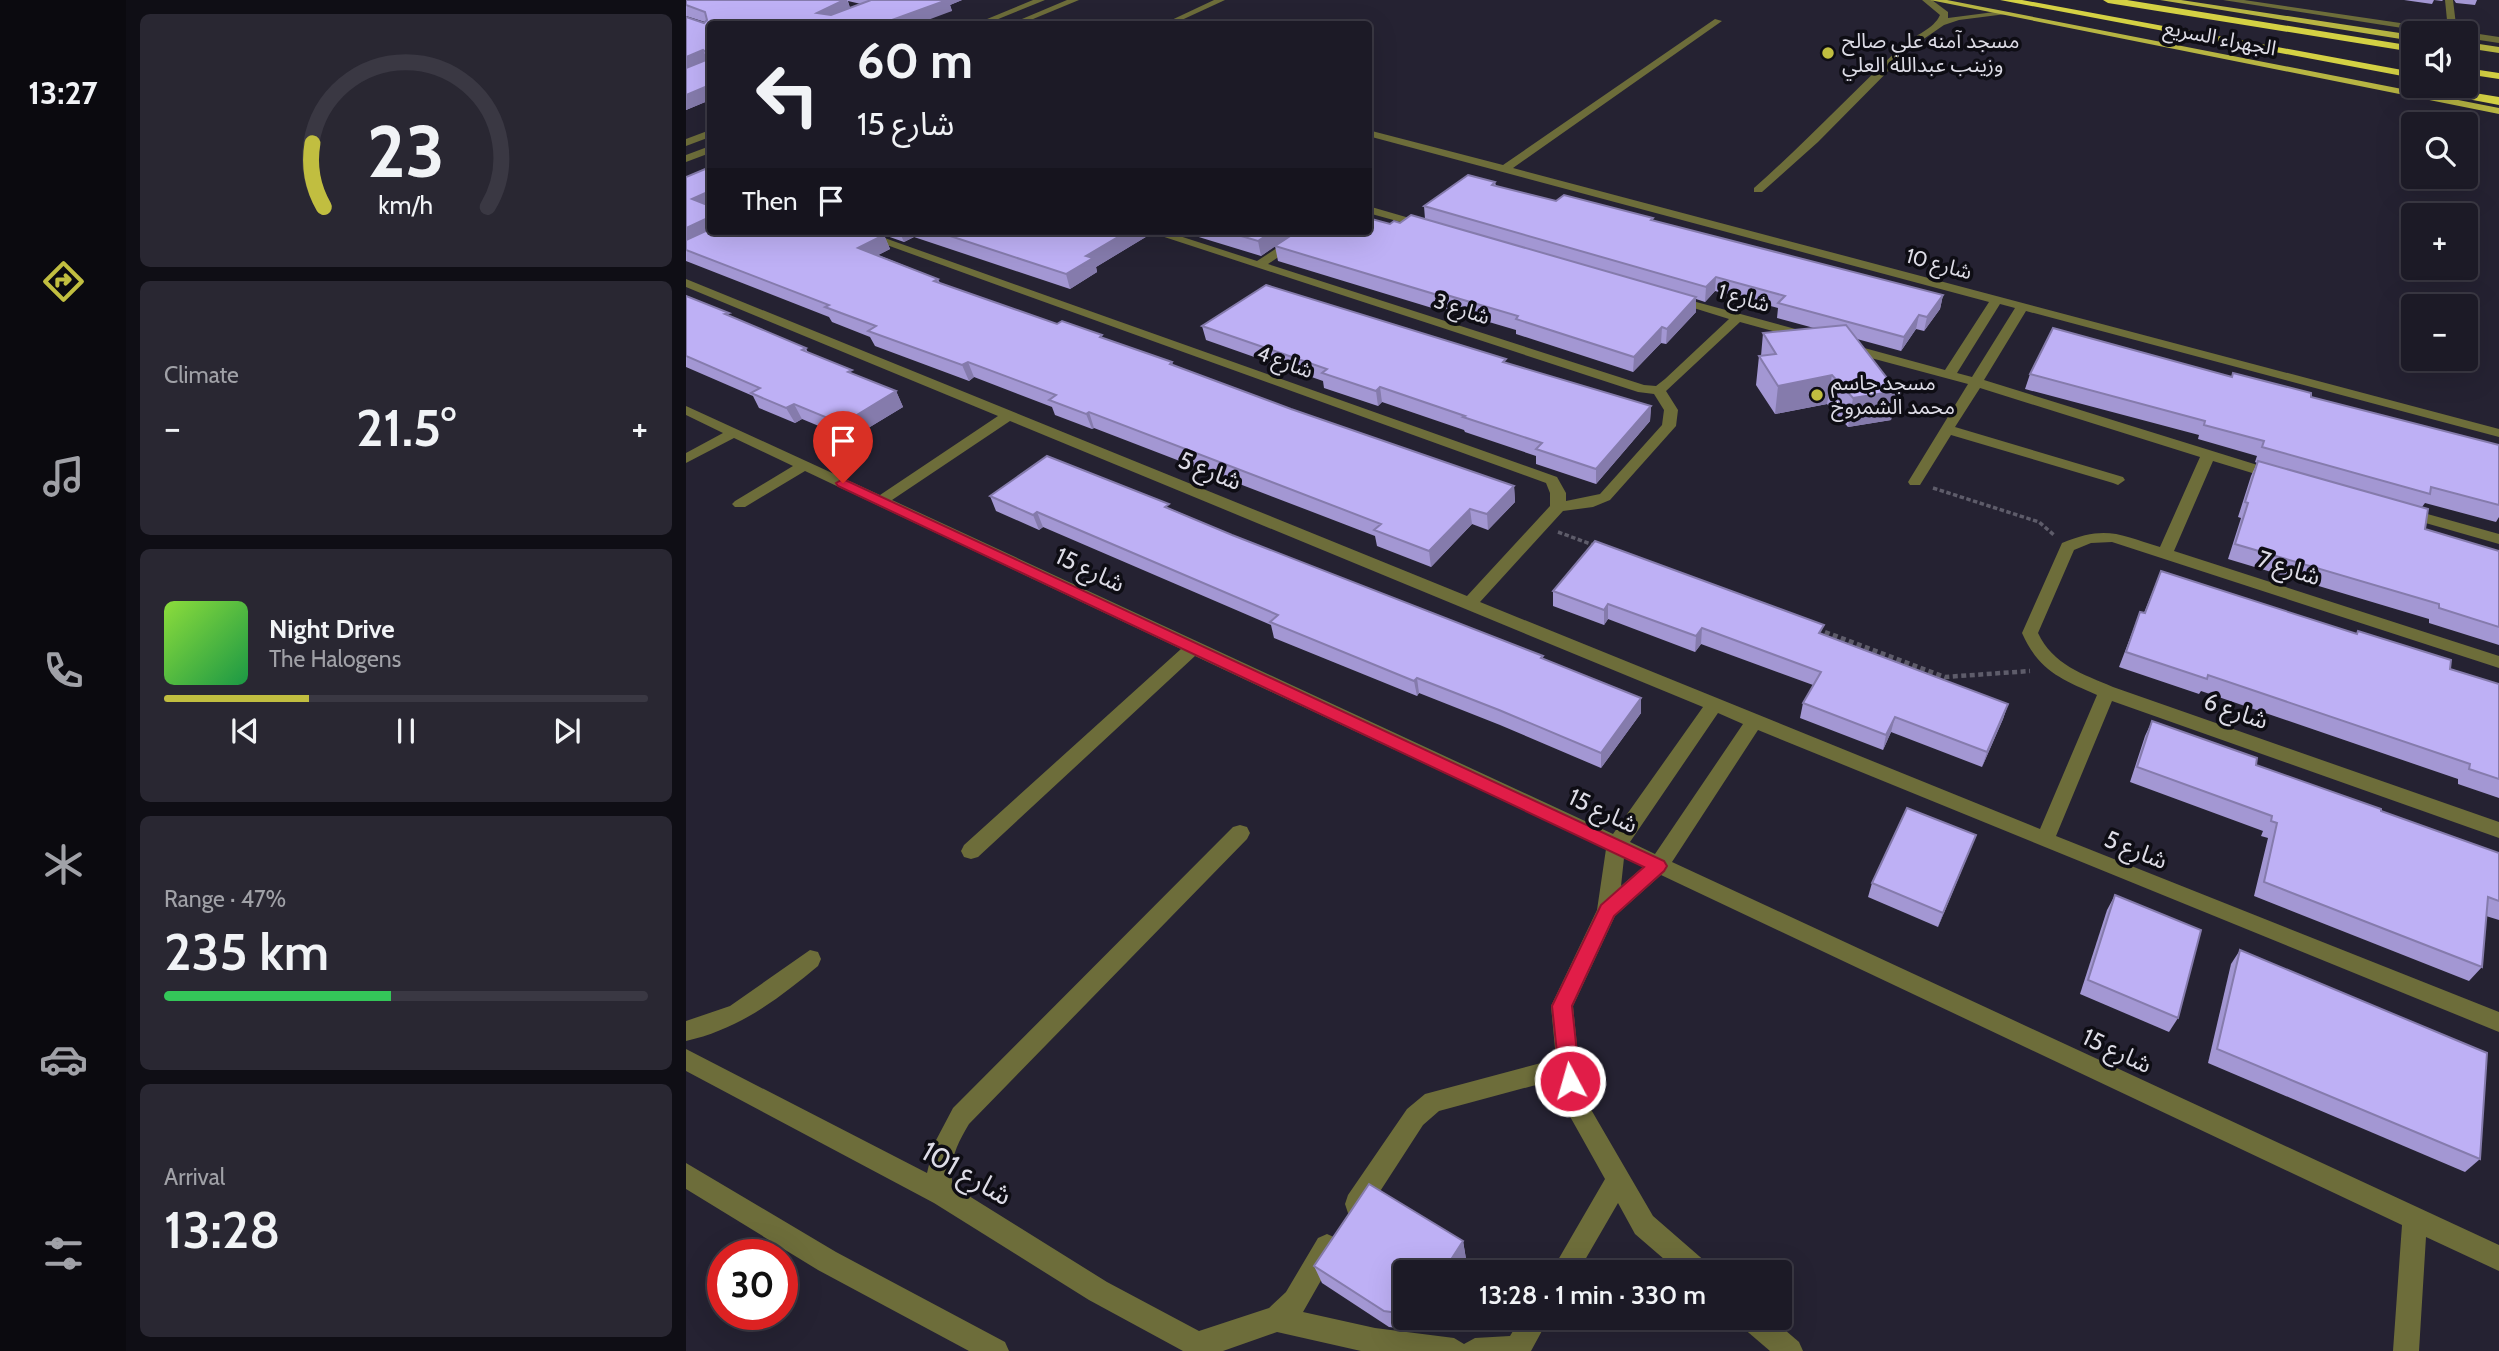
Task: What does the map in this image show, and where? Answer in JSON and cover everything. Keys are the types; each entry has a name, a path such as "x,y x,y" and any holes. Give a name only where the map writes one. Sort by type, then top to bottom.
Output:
{"highway":[{"name":"الجهراء السريع","path":"2005,0 2401,73"},
{"name":"الجهراء السريع","path":"2104,2 2401,60"},
{"path":"2104,2 2401,47"},
{"path":"2064,11 2139,31 2401,83"},
{"path":"2478,58 2499,61"},
{"path":"2478,73 2499,76"},
{"path":"2478,86 2499,89"},
{"path":"2478,97 2499,101"}],"main road":[{"name":"الجهراء السريع","path":"1934,0 2499,111"},
{"name":"الجهراء السريع","path":"2164,0 2401,36"},
{"path":"2478,47 2499,50"}],"street":[{"path":"987,21 1041,0"},
{"path":"1022,21 1074,0"},
{"path":"1176,21 1221,0"},
{"path":"1926,0 1945,14 1941,23"},
{"path":"2227,0 2401,26"},
{"path":"2449,0 2451,21"},
{"path":"1759,190 1909,46 1941,23 1958,18 2002,14"},
{"path":"1506,169 1718,21"},
{"path":"2478,37 2499,40"},
{"name":"شارع 10","path":"1372,134 2499,433"},
{"path":"686,143 707,135"},
{"path":"686,159 707,150"},
{"path":"1372,210 1434,228"},
{"name":"شارع 4","path":"866,235 1552,480 1558,493 1558,507"},
{"name":"شارع 3","path":"1165,235 1643,389 1659,390"},
{"path":"1259,265 1305,235"},
{"name":"شارع 5","path":"686,283 2045,840 2499,1022"},
{"name":"شارع 1","path":"1658,295 1949,374 2287,479"},
{"path":"1949,374 1997,299"},
{"path":"1915,482 2022,307"},
{"path":"1470,603 1558,507 1593,502 1605,497 1669,426 1671,410 1659,390 1737,318"},
{"name":"شارع 15","path":"686,410 2499,1258"},
{"path":"881,501 1010,415"},
{"path":"1949,430 2118,480"},
{"path":"686,459 734,432"},
{"path":"2165,554 2208,456"},
{"path":"740,504 805,466"},
{"path":"2393,509 2499,539"},
{"name":"شارع 7","path":"2067,547 2089,538 2113,537 2499,662"},
{"path":"2057,669 2038,652 2031,633 2067,547"},
{"path":"971,851 1193,648"},
{"name":"شارع 6","path":"2057,669 2108,692 2499,830"},
{"path":"2045,840 2108,692"},
{"path":"1684,1260 1644,1225 1571,1096 1562,1006 1607,910 1616,846 1715,704"},
{"path":"1607,910 1658,866 1755,720"},
{"path":"943,1194 938,1180 939,1158 961,1116 1240,833"},
{"path":"686,1031 737,1014 765,997 810,959"},
{"name":"شارع 101","path":"686,1059 943,1194 1098,1291 1204,1348"},
{"path":"1204,1348 1277,1320 1296,1301 1311,1271 1415,1117 1433,1102 1568,1066"},
{"path":"688,1178 827,1261 996,1351"},
{"path":"1571,1260 1618,1179"},
{"path":"2406,1351 2415,1219"},
{"path":"1277,1320 1375,1341 1454,1351"},
{"path":"1475,1351 1517,1349 1529,1330"},
{"path":"1765,1330 1790,1351"}],"path":[{"path":"1915,482 2039,522 2067,547"},
{"path":"1541,526 1606,550"},
{"path":"1815,628 1945,677 2057,669"}],"building":[{"path":"686,0 844,0 817,13 831,15 871,0 947,0 889,21 707,21 707,53 703,50 686,57 686,17 704,23 707,20 705,12 686,5"},
{"path":"707,53 707,86 686,95 686,68 706,60"},
{"path":"707,168 707,192 692,199 707,205 707,218 686,228 686,177"},
{"path":"1468,175 1495,182 1492,185 1556,201 1564,195 1943,295 1927,317 1919,315 1904,337 1778,303 1785,296 1716,277 1706,287 1424,206"},
{"path":"1411,215 1696,297 1667,329 1662,327 1634,357 1516,319 1518,316 1275,246 1292,235 1372,235 1372,219 1390,224 1394,221 1400,223"},
{"path":"707,230 707,235 884,235 858,248 938,279 934,281 1057,324 1062,321 1102,335 1100,337 1291,409 1514,486 1487,514 1470,509 1429,551 1374,530 1381,524 1089,412 1086,414 1049,400 1056,395 968,362 962,365 868,331 876,326 686,250 686,240"},
{"path":"947,235 1121,235 1086,256 1093,258 1066,274"},
{"path":"1238,235 1267,235 1258,241"},
{"path":"1266,285 1506,359 1503,362 1651,406 1596,469 1536,449 1542,443 1380,387 1376,391 1322,373 1327,369 1202,326"},
{"path":"686,296 852,370 848,372 896,391 842,424 794,404 786,408 751,393 760,388 686,356"},
{"path":"1846,325 1897,391 1853,398 1832,375 1778,386 1759,356 1776,354 1763,333"},
{"path":"2053,328 2232,377 2233,373 2311,393 2311,397 2499,445 2499,505 2431,487 2430,494 2262,447 2264,441 2204,425 2205,421 2030,374"},
{"path":"1047,456 1169,504 1165,507 1232,535 1543,656 1541,658 1641,698 1601,753 1417,678 1414,681 1270,622 1278,615 1037,512 1033,515 990,496"},
{"path":"2258,461 2428,509 2425,529 2499,551 2499,627 2439,608 2439,604 2235,544"},
{"path":"1595,541 1824,625 1819,633 2008,704 1987,752 1895,717 1886,735 1803,703 1821,672 1702,628 1696,636 1608,604 1604,610 1553,591"},
{"path":"2161,571 2357,634 2358,631 2451,660 2450,669 2499,684 2499,779 2469,769 2470,764 2208,675 2207,679 2126,652 2140,612 2145,613"},
{"path":"2152,721 2257,758 2256,765 2499,853 2499,901 2488,897 2482,967 2264,882 2277,823 2271,821 2272,816 2137,767"},
{"path":"1907,808 1976,835 1943,913 1872,883"},
{"path":"2115,895 2201,930 2178,1018 2088,980"},
{"path":"2240,950 2487,1053 2480,1159 2217,1049"},
{"path":"1369,1184 1463,1241 1451,1260 1393,1260 1393,1312 1384,1311 1314,1266"}],"place":[{"name":"مسجد آمنه علي صالح وزينب عبدالله العلي","path":"1828,53"},
{"name":"مسجد جاسم محمد الشمروخ","path":"1817,395"}],"route":[{"path":"843,483 1658,866 1607,910 1562,1006 1570,1081"}]}
